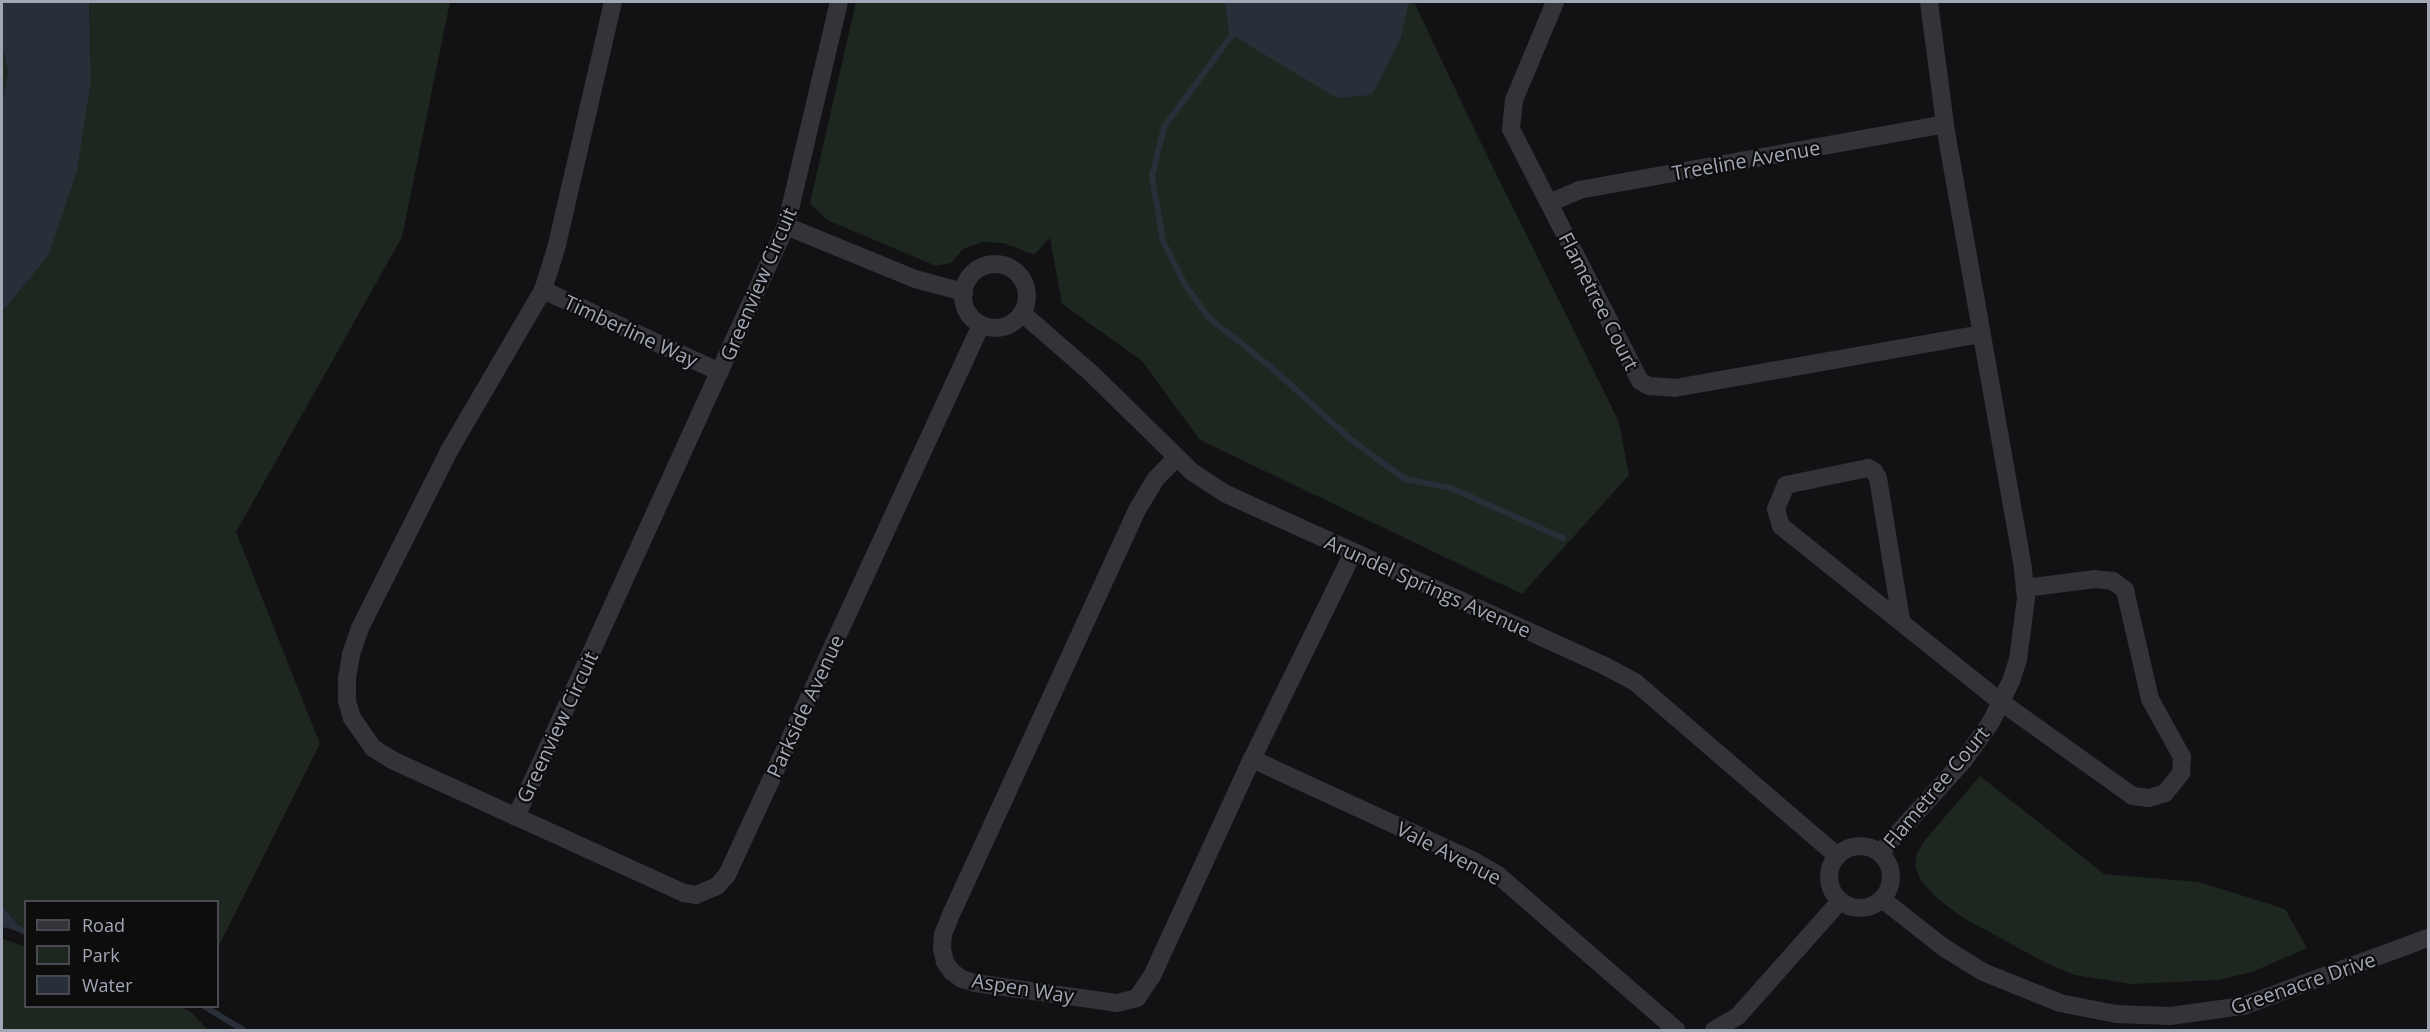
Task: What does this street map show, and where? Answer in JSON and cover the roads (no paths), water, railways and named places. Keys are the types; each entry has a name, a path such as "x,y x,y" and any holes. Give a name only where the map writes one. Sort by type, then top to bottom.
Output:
{"street":[{"name":"Greenview Circuit","path":"614,2 557,245 543,290 449,451 416,514 360,628 351,654 347,678 347,701 352,718 373,748 392,760 516,817 786,226 839,2"},
{"name":"Flametree Court","path":"1556,2 1514,100 1511,129 1634,372 1649,386 1675,388 1981,334"},
{"name":"Flametree Court","path":"1880,854 1971,750 2001,702 2011,681 2022,641 2025,588 1945,124 1929,2"},
{"name":"Treeline Avenue","path":"1549,203 1579,190 1945,124"},
{"path":"786,226 915,279 964,292"},
{"path":"1002,265 1011,268 1025,283 1027,293 1022,313 1014,322 1004,327 993,328 981,325 967,311 964,292 973,274 981,267 1002,265"},
{"name":"Timberline Way","path":"543,290 720,372"},
{"name":"Arundel Springs Avenue","path":"1022,313 1092,373 1192,472 1226,494 1353,554 1605,666 1635,682 1837,856"},
{"name":"Parkside Avenue","path":"516,817 684,893 696,894 717,886 732,864 981,325"},
{"name":"Aspen Way","path":"1176,458 1155,480 1138,508 952,912 943,934 945,962 952,972 975,983 1117,1004 1137,998 1152,976 1252,759 1353,554"},
{"path":"1901,620 1878,478 1874,471 1868,468 1786,485 1776,509 1781,526 2001,702 2133,796 2149,798 2165,793 2181,773 2182,757 2150,699 2125,590 2113,581 2095,579 2025,588"},
{"name":"Vale Avenue","path":"1252,759 1474,861 1497,875 1676,1030"},
{"path":"1853,847 1872,849 1880,854 1890,870 1888,890 1882,898 1866,908 1848,906 1840,902 1833,894 1829,874 1837,856 1853,847"},
{"name":"Greenacre Drive","path":"1882,898 1943,947 1983,972 2060,1003 2116,1014 2170,1016 2243,1006 2428,938"},
{"path":"1714,1030 1738,1016 1840,902"}],"water":[{"path":"2,2 89,2 91,79 77,171 48,256 2,312 2,101 8,72 2,44"},
{"path":"1225,2 1409,2 1401,37 1372,95 1337,98 1229,33"},
{"path":"2,905 21,928 23,932 2,927"}],"waterway":[{"path":"1237,28 1164,127 1152,176 1163,241 1184,283 1208,317 1271,367 1350,439 1405,479 1451,488 1563,538"},
{"path":"2,921 24,931"},
{"path":"207,1008 243,1030"}]}
